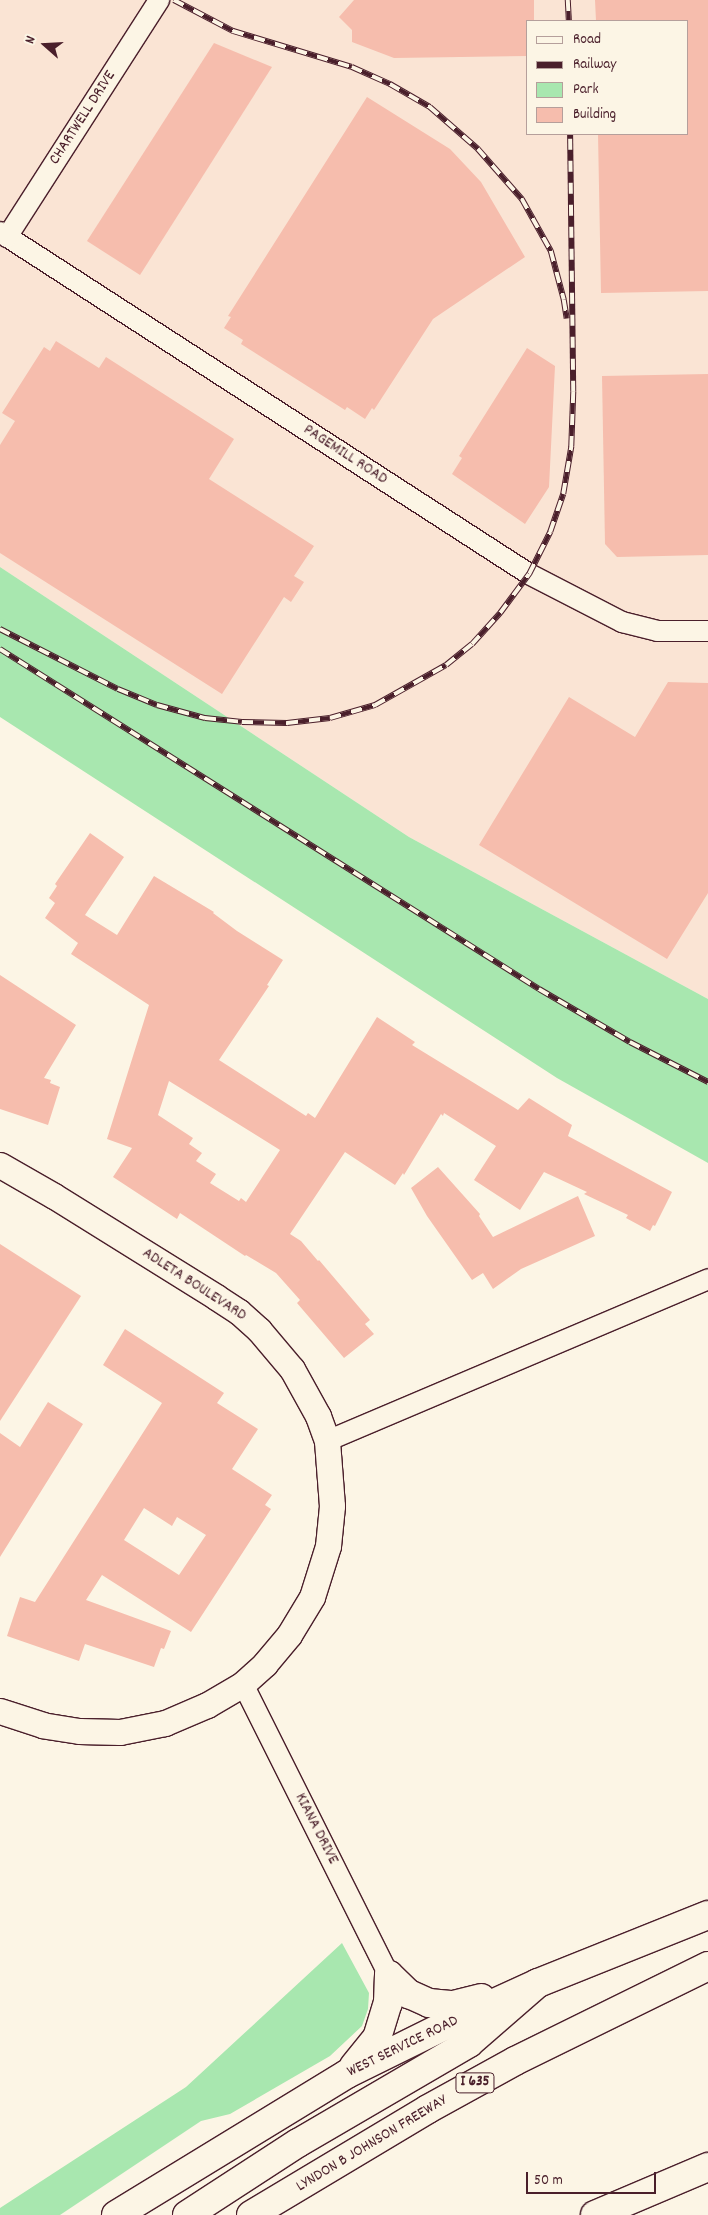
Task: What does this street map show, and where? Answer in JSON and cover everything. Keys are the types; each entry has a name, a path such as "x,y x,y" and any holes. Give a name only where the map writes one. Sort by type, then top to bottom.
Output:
{"main road":[{"name":"WEST SERVICE ROAD","path":"116,2215 347,2074 444,2026 538,1983 708,1916"},
{"name":"LYNDON B JOHNSON FREEWAY","path":"251,2215 428,2109 498,2070 708,1966"},
{"path":"390,1975 409,1994 429,2003 453,2005 538,1983"},
{"path":"347,2074 377,2038 388,2003 390,1975"},
{"path":"187,2215 298,2142 469,2042 538,1983"},
{"path":"595,2215 708,2167"}],"street":[{"name":"CHARTWELL DRIVE","path":"4,234 159,0"},
{"name":"PAGEMILL ROAD","path":"4,234 529,574 622,622 656,631 708,631"},
{"name":"ADLETA BOULEVARD","path":"0,1165 54,1196 239,1312 259,1330 292,1368 308,1394 327,1441 332,1506 328,1546 312,1597 289,1635 265,1664 243,1684 207,1705 165,1723 120,1732 79,1731 43,1725 0,1711"},
{"path":"327,1441 708,1278"},
{"name":"KIANA DRIVE","path":"243,1684 390,1975"}],"shaded area":[{"path":"0,0 708,0 708,999 409,837 0,567"}],"green space":[{"path":"0,567 409,837 708,999 708,1163 557,1078 0,717"},
{"path":"342,1943 369,1993 368,2009 362,2026 330,2056 230,2114 201,2121 60,2215 0,2215 0,2208 186,2087"}],"building":[{"path":"354,0 534,0 534,20 526,20 526,56 394,58 352,42 352,30 339,17"},
{"path":"595,0 708,0 708,291 601,293 598,135 688,135 688,20 596,20"},
{"path":"214,43 272,67 140,275 87,241"},
{"path":"367,97 450,149 481,182 525,257 433,319 374,410 372,408 365,419 347,407 345,410 241,344 243,340 224,328 231,317 228,316"},
{"path":"56,341 99,368 106,357 234,439 209,479 314,546 294,576 304,582 291,602 284,597 222,694 0,553 0,445 15,421 2,413 44,347 50,351"},
{"path":"527,348 555,366 549,487 525,524 452,474 462,458 459,456"},
{"path":"708,374 708,555 617,557 605,544 602,376"},
{"path":"668,682 708,683 708,893 667,959 479,845 569,697 635,737"},
{"path":"90,833 124,857 85,915 117,935 154,876 214,912 237,931 283,960 267,985 269,986 219,1060 306,1116 308,1113 315,1118 377,1017 415,1042 412,1045 518,1110 529,1098 572,1125 568,1136 672,1192 655,1226 653,1225 650,1231 626,1218 628,1215 584,1194 587,1192 544,1172 520,1210 474,1180 496,1146 444,1113 443,1116 441,1114 404,1175 403,1173 395,1185 345,1152 290,1234 301,1241 319,1260 370,1320 365,1324 374,1334 344,1358 297,1303 300,1300 276,1273 245,1256 180,1213 177,1219 113,1177 132,1148 107,1139 149,1005 71,954 78,943 45,918 55,903 49,898 57,886 55,884","holes":["169,1081 280,1150 246,1202 241,1198 239,1201 210,1183 216,1174 196,1161 202,1153 189,1144 193,1138 158,1115"]},
{"path":"0,975 76,1025 44,1078 51,1080 50,1083 60,1087 48,1125 0,1109"},
{"path":"438,1167 480,1214 479,1216 493,1237 578,1196 595,1236 521,1269 493,1289 483,1273 472,1280 427,1216 411,1188"},
{"path":"0,1244 81,1296 0,1421"},
{"path":"125,1329 224,1393 217,1403 258,1429 232,1469 272,1495 265,1505 271,1509 191,1632 102,1575 86,1600 171,1631 164,1649 161,1648 154,1667 85,1644 79,1661 7,1636 20,1597 35,1602 162,1403 103,1365","holes":["144,1508 172,1526 177,1517 206,1535 179,1575 124,1540"]},
{"path":"48,1402 83,1424 0,1557 0,1433 20,1447"}],"railway":[{"path":"174,0 233,31 352,67 390,84 430,107 478,149 522,199 551,251 567,319"},
{"path":"568,0 569,20"},
{"path":"0,629 118,689 157,705 205,718 242,722 287,723 330,718 375,705 446,665 472,644 500,613 529,574 550,532 563,494 571,447 573,392 570,135"},
{"path":"0,649 539,989 630,1042 708,1082"}]}
